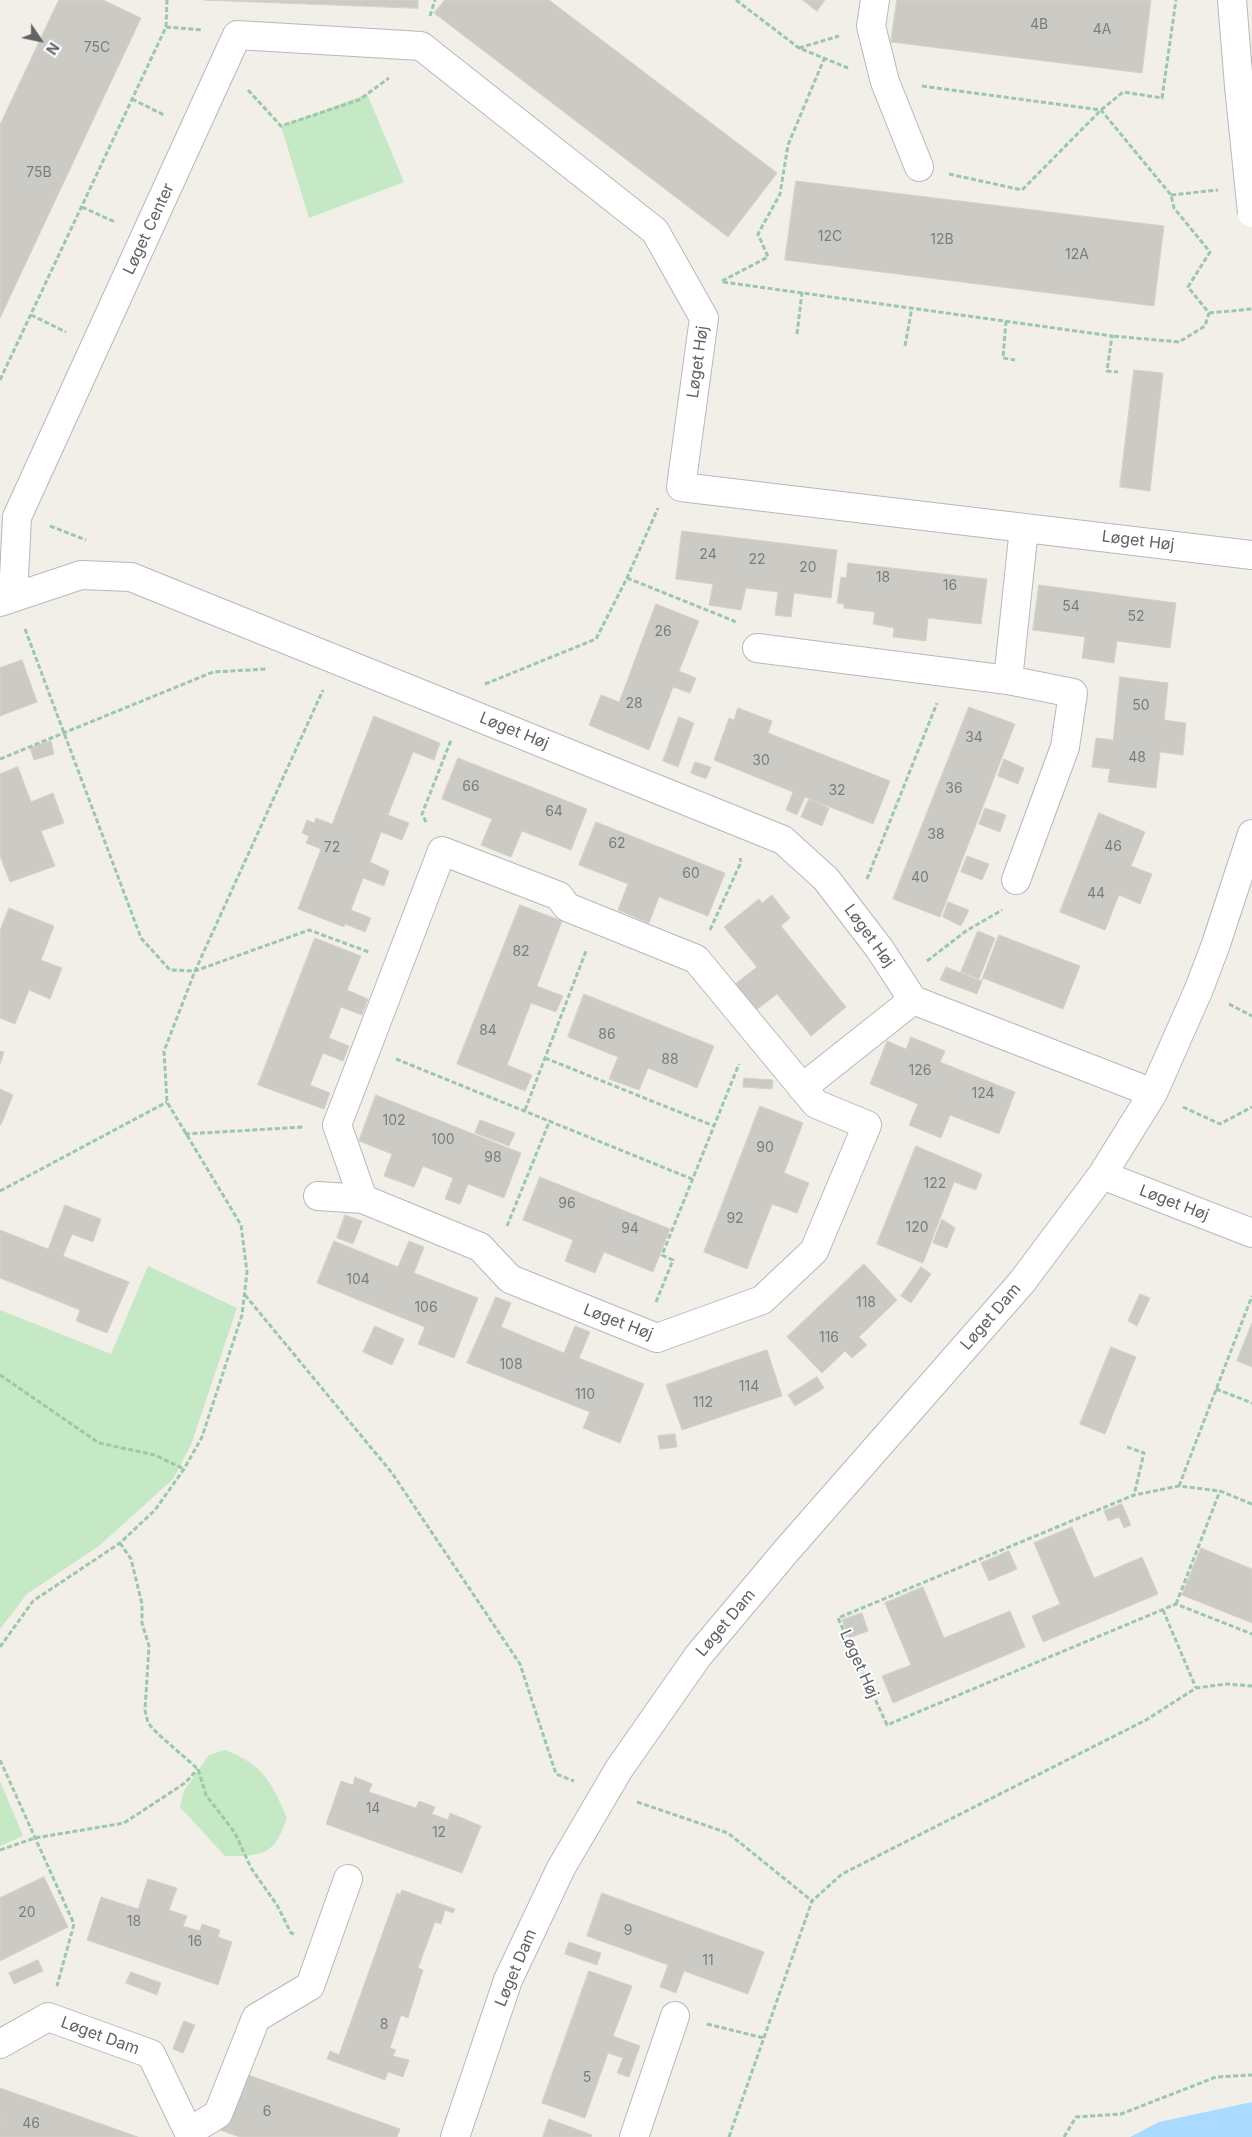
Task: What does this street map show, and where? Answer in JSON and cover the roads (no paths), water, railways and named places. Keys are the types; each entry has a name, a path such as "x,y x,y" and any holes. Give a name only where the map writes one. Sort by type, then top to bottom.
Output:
{"street":[{"path":"1232,0 1252,213"},
{"path":"873,13 885,82 919,167"},
{"name":"Løget Høj","path":"237,35 424,49 655,231 704,318 681,488 1252,555"},
{"name":"Løget Center","path":"7,600 17,517 237,35"},
{"path":"1008,680 1024,528"},
{"name":"Løget Høj","path":"7,600 81,575 131,577 783,840 826,879 879,948 907,990"},
{"path":"757,648 1008,680 1073,693 1065,747 1016,880"},
{"path":"1102,1175 1153,1093 1202,980 1252,834"},
{"name":"Løget Høj","path":"318,1196 363,1199 480,1247 510,1279 658,1338 762,1300 814,1251 867,1126 816,1104 696,959 567,907 559,896 442,852 337,1125 363,1199"},
{"path":"802,1088 907,990 1153,1093"},
{"name":"Løget Høj","path":"1102,1175 1252,1233"},
{"name":"Løget Dam","path":"454,2137 508,1980 561,1868 618,1769 698,1656 787,1550 1022,1282 1102,1175"},
{"name":"Løget Dam","path":"0,2044 48,2017 151,2054 190,2134 218,2114 256,2018 310,1986 348,1879"},
{"path":"634,2137 675,2016"}],"water":[{"path":"1252,2102 1252,2137 1130,2137 1159,2122"}]}
